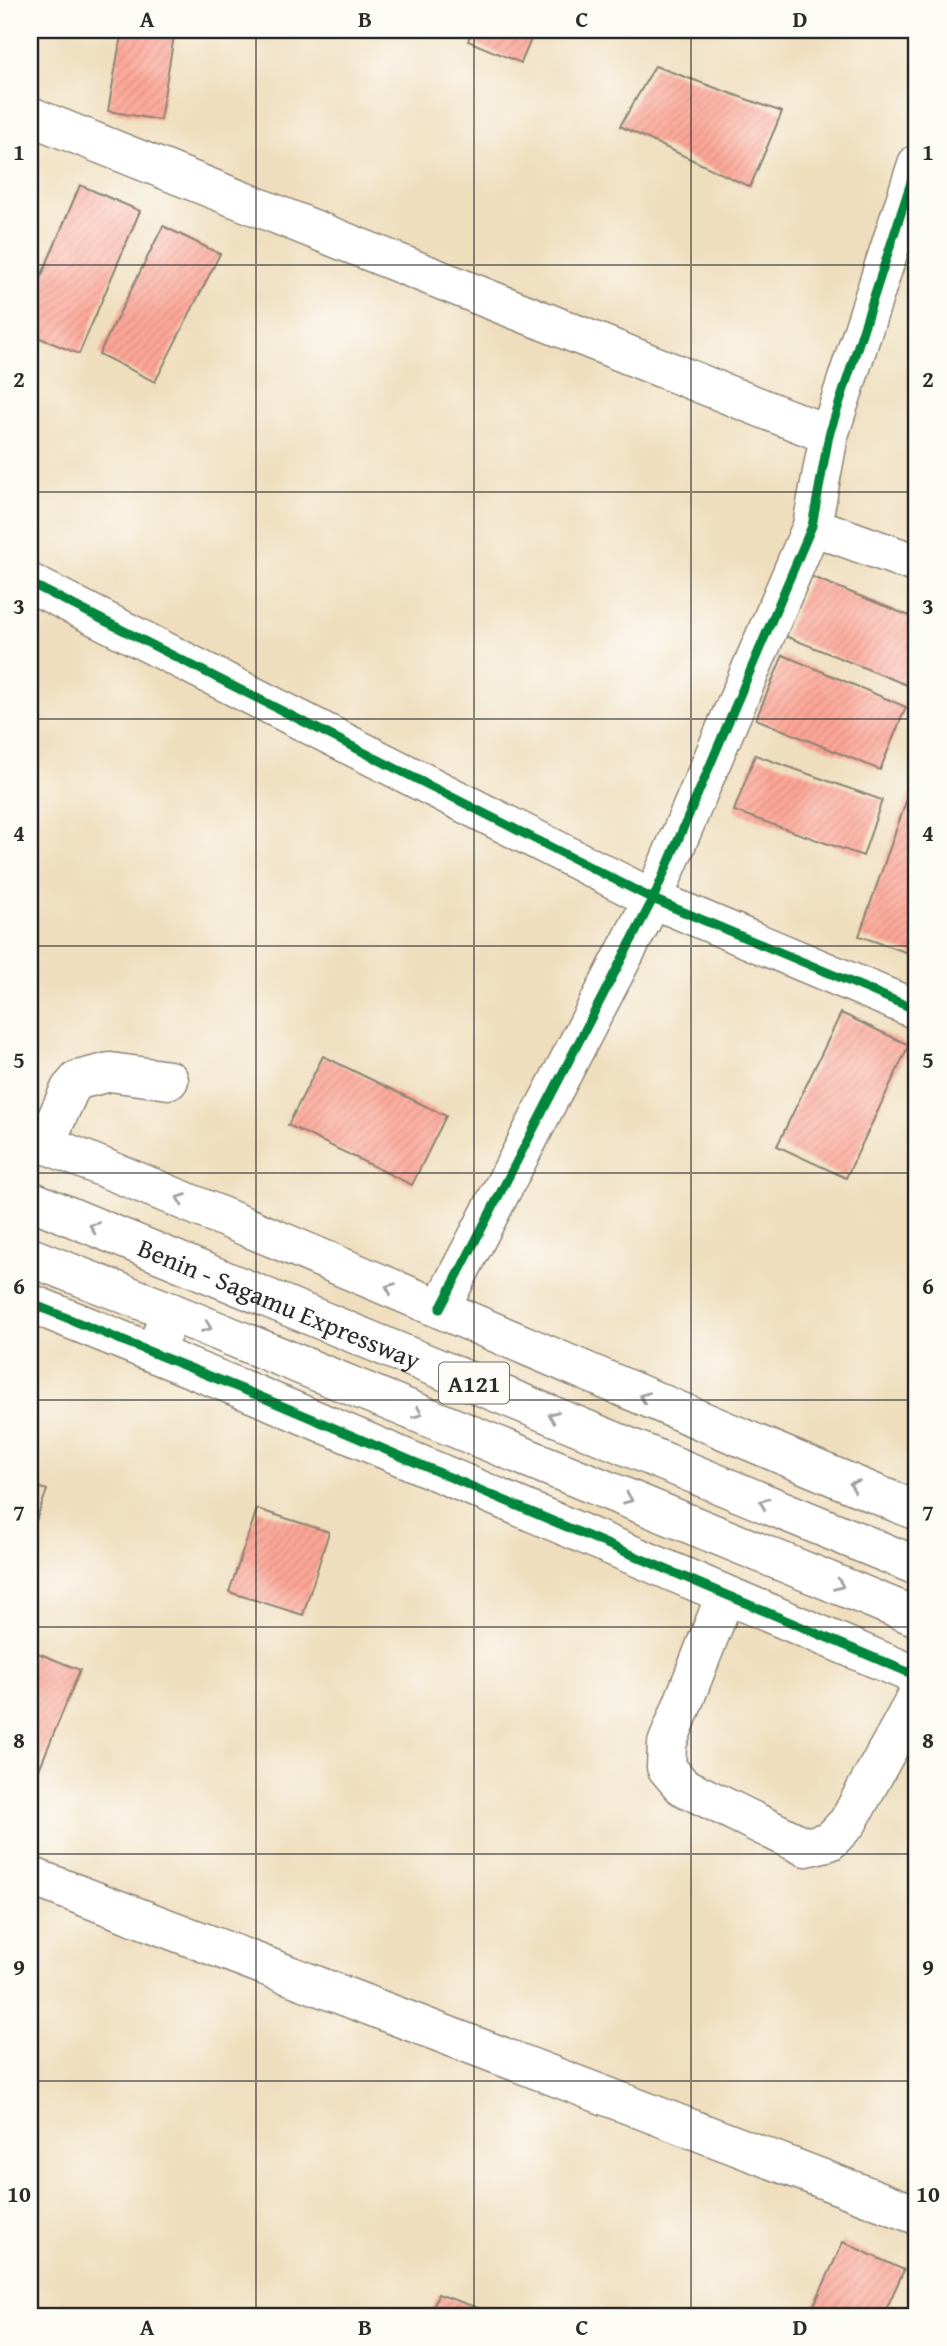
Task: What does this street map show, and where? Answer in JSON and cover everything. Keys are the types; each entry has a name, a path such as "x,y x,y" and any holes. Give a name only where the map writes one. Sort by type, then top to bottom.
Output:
{"main road":[{"path":"30,116 830,435"},
{"path":"440,1309 653,899 812,526 830,435 917,164"},
{"path":"812,526 917,564"},
{"path":"30,583 653,899 917,1010"},
{"path":"169,1080 110,1072 78,1080 38,1141 215,1212 917,1511"},
{"name":"Benin - Sagamu Expressway","path":"30,1200 917,1566"},
{"name":"A121","path":"30,1257 917,1617"},
{"path":"30,1303 259,1396 917,1676"},
{"path":"154,1353 171,1312"},
{"path":"725,1596 667,1744 666,1767 682,1786 806,1847 830,1841 848,1822 917,1696"},
{"path":"30,1877 917,2215"}],"building":[{"path":"122,30 175,30 160,120 108,111"},
{"path":"472,30 535,30 521,63 468,41"},
{"path":"655,66 782,112 750,187 620,126"},
{"path":"80,185 140,211 79,354 30,334 30,303"},
{"path":"163,226 220,254 155,382 99,354"},
{"path":"810,576 917,619 917,680 914,688 785,636"},
{"path":"783,655 906,707 880,770 756,719"},
{"path":"755,755 882,800 863,856 734,811"},
{"path":"909,793 917,796 917,956 859,936"},
{"path":"841,1013 909,1045 846,1178 777,1146"},
{"path":"323,1056 446,1116 412,1185 288,1125"},
{"path":"30,1485 47,1490 30,1537"},
{"path":"257,1509 329,1532 303,1615 229,1592"},
{"path":"33,1651 80,1670 33,1784 30,1783 30,1659"},
{"path":"843,2242 904,2270 883,2316 809,2316"},
{"path":"438,2294 501,2316 430,2316"}],"cycle path":[{"path":"440,1309 653,899 812,526 829,435 917,164"},
{"path":"30,583 653,899 917,1010"},
{"path":"30,1303 259,1396 917,1676"}]}
